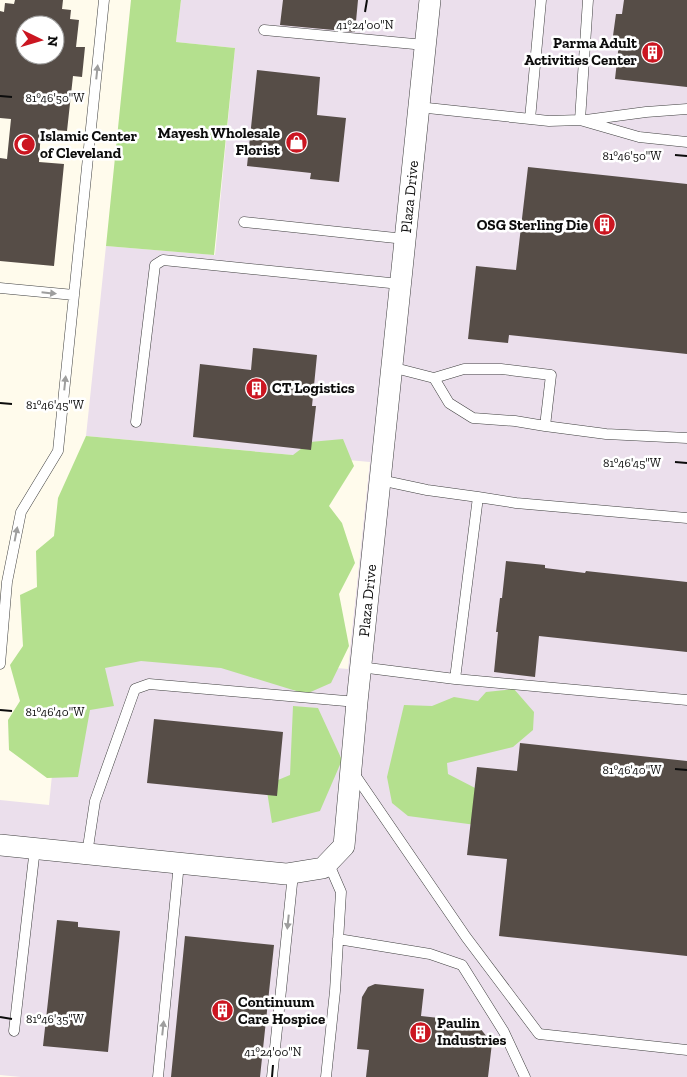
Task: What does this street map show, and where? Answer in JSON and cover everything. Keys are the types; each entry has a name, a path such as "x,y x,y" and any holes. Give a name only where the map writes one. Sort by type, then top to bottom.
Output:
{"street":[{"name":"Plaza Drive","path":"0,845 286,874 323,868 344,846 360,667 430,0"}],"lane":[{"path":"0,664 7,582 20,512 58,451 104,0"},
{"path":"530,119 541,0"},
{"path":"580,120 588,0"},
{"path":"264,30 425,45"},
{"path":"418,107 549,121 580,120 687,109"},
{"path":"580,120 639,137 687,142"},
{"path":"244,222 405,239"},
{"path":"136,422 155,265 163,260 400,284"},
{"path":"0,288 74,295"},
{"path":"391,367 434,378 464,369 501,369 551,375 545,426"},
{"path":"434,378 449,403 473,418 515,421 606,434 687,438"},
{"path":"380,480 427,490 516,503 687,518"},
{"path":"455,679 478,497"},
{"path":"0,573 7,582"},
{"path":"360,667 455,679 687,700"},
{"path":"87,854 95,801 135,689 149,684 357,702"},
{"path":"351,770 466,937 539,1034 687,1050"},
{"path":"14,1032 35,848"},
{"path":"326,1077 341,892 328,862"},
{"path":"158,1077 180,863"},
{"path":"272,1077 293,874"},
{"path":"338,939 430,954 462,965 504,1032 525,1077"}],"shaded area":[{"path":"181,0 687,0 687,1077 21,1077 0,1075 0,800 49,805 65,645 348,669 370,462 86,436 106,246 215,255 235,48 176,42"}],"green space":[{"path":"131,0 181,0 176,42 235,48 214,255 106,246"},
{"path":"86,436 293,455 310,442 343,439 354,466 329,506 342,523 355,563 339,594 349,646 331,683 306,694 221,668 141,661 105,668 114,706 90,710 78,777 47,778 9,750 8,720 20,701 10,665 23,646 20,595 37,587 36,551 54,536 58,498"},
{"path":"514,689 534,712 533,730 513,747 447,763 448,774 479,790 476,825 408,816 392,803 387,777 404,705 432,706 454,697 478,701 486,692"},
{"path":"293,706 318,708 342,760 320,811 272,823 266,785 290,775"}],"building":[{"name":"Islamic Center of Cleveland","path":"15,0 63,0 62,9 71,10 70,19 79,20 76,47 85,47 82,77 73,76 67,131 41,129 39,162 64,164 54,266 0,261 0,158 7,159 11,119 0,118 0,11 4,12 5,3 14,4"},
{"path":"283,0 358,0 355,32 280,25"},
{"name":"Parma Adult Activities Center","path":"624,0 687,0 687,87 615,79 619,43 612,43 616,14 622,14"},
{"name":"Mayesh Wholesale Florist","path":"257,70 320,77 317,115 346,118 339,182 310,179 311,173 247,166"},
{"name":"OSG Sterling Die","path":"528,167 687,184 687,354 509,335 508,343 468,339 476,266 516,270"},
{"name":"CT Logistics","path":"253,348 317,355 312,406 316,406 311,450 193,437 200,364 251,370"},
{"path":"506,561 545,565 545,568 585,573 586,571 687,582 687,652 539,636 535,677 494,672 498,632 496,632"},
{"path":"154,719 283,732 277,796 147,783"},
{"path":"520,743 687,761 687,956 499,936 507,859 467,855 477,767 517,771"},
{"path":"57,920 78,922 78,927 120,931 108,1052 43,1046"},
{"name":"Continuum Care Hospice","path":"185,936 274,945 260,1077 171,1077"},
{"name":"Paulin Industries","path":"375,984 424,989 421,1016 475,1022 492,1043 488,1077 366,1077 369,1050 357,1049 362,997 368,987"}],"place":[{"name":"Parma Adult Activities Center","path":"653,52"},
{"name":"Mayesh Wholesale Florist","path":"296,142"},
{"name":"Islamic Center of Cleveland","path":"24,145"},
{"name":"OSG Sterling Die","path":"604,225"},
{"name":"CT Logistics","path":"256,388"},
{"name":"Continuum Care Hospice","path":"222,1011"},
{"name":"Paulin Industries","path":"421,1032"}]}
